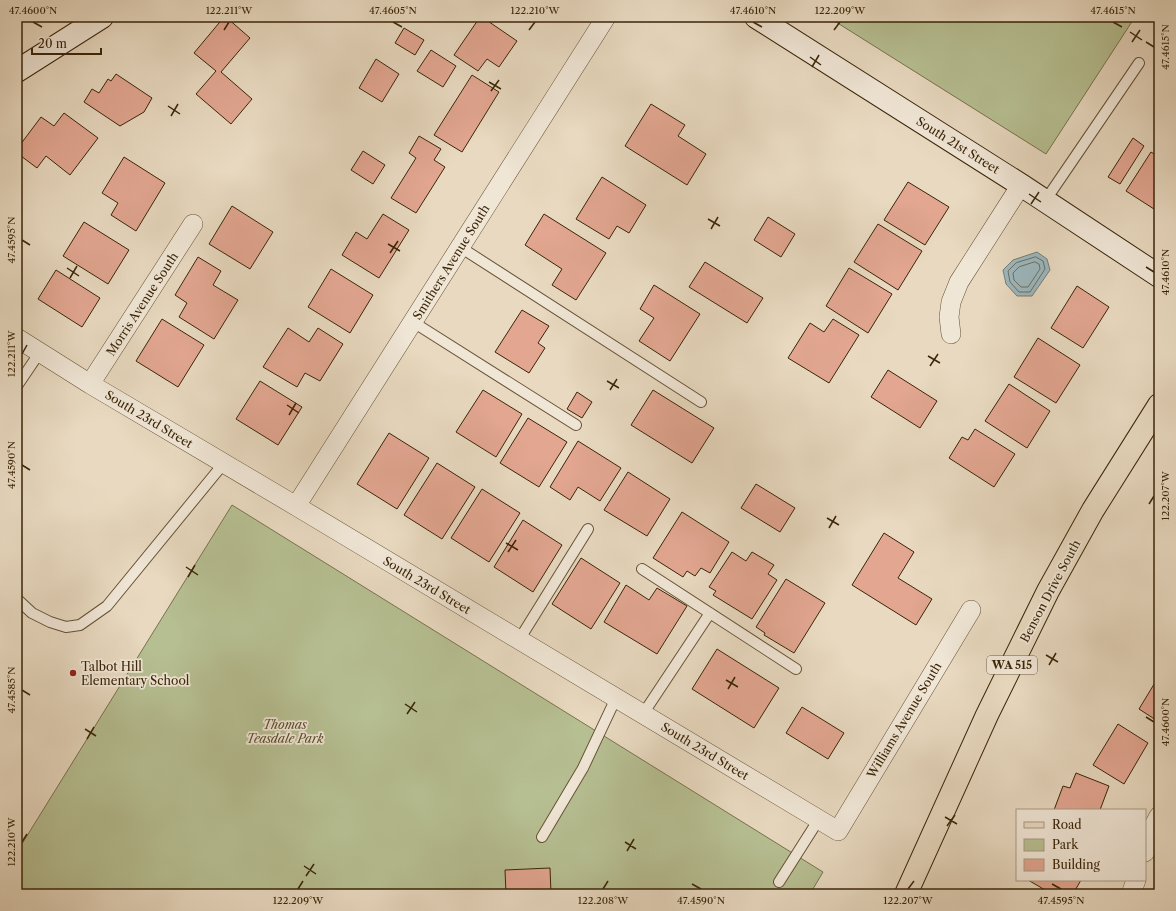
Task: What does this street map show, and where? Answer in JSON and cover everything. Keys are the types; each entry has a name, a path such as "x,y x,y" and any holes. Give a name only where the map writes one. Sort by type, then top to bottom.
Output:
{"main road":[{"name":"Benson Drive South","path":"906,894 988,715 1048,591 1093,510 1159,405"}],"street":[{"path":"17,70 102,17"},
{"name":"Smithers Avenue South","path":"296,506 606,17"},
{"name":"South 21st Street","path":"756,17 1021,185 1159,276"},
{"path":"951,334 949,317 951,302 959,282 1021,185"},
{"name":"Morris Avenue South","path":"90,384 193,224"},
{"name":"South 23rd Street","path":"17,338 90,384 838,831"},
{"name":"Williams Avenue South","path":"838,831 971,610"},
{"path":"1146,848 1151,831 1159,816"},
{"path":"1131,894 1136,881"}],"lane":[{"path":"1044,201 1139,63"},
{"path":"460,247 701,402"},
{"path":"413,322 576,425"},
{"path":"17,386 40,352"},
{"path":"17,599 32,613 50,622 66,627 80,625 107,606 224,463"},
{"path":"519,640 588,529"},
{"path":"642,569 796,669"},
{"path":"643,714 710,613"},
{"path":"542,837 583,768 616,698"},
{"path":"779,882 819,820"}],"green space":[{"path":"828,17 1135,17 1046,154"},
{"name":"Thomas Teasdale Park","path":"232,505 823,872 810,894 17,894 17,852"}],"water":[{"path":"1037,252 1047,259 1050,270 1032,296 1017,296 1006,284 1003,270 1013,260"}],"building":[{"path":"224,17 226,17 250,38 221,72 252,99 231,124 196,94 216,71 194,53"},
{"path":"480,17 517,41 499,67 487,59 478,71 454,55"},
{"path":"404,28 424,40 415,55 395,43"},
{"path":"431,50 456,66 443,87 417,71"},
{"path":"376,59 399,74 382,102 359,88"},
{"path":"116,74 152,98 144,112 120,126 84,102 92,89 99,93 108,79 111,81"},
{"path":"472,75 499,92 462,152 434,135"},
{"path":"651,104 685,125 678,136 706,154 687,185 625,146"},
{"path":"64,113 98,138 70,175 46,156 37,168 17,153 17,149 41,117 54,126"},
{"path":"419,136 441,149 434,160 445,167 416,213 391,198 416,158 409,153"},
{"path":"1133,138 1144,146 1120,184 1108,177"},
{"path":"363,151 385,165 373,184 351,170"},
{"path":"1151,152 1159,157 1159,201 1154,209 1126,191"},
{"path":"124,157 165,183 136,231 111,215 118,203 102,193"},
{"path":"602,177 646,205 629,233 617,226 609,239 576,219"},
{"path":"908,182 949,207 925,245 884,220"},
{"path":"232,206 273,232 250,269 209,244"},
{"path":"383,214 409,230 379,278 342,255 356,232 367,239"},
{"path":"544,214 606,253 576,300 552,285 562,269 525,245"},
{"path":"768,217 795,234 781,257 754,240"},
{"path":"84,222 129,250 108,284 63,256"},
{"path":"878,224 922,251 898,290 854,262"},
{"path":"198,257 221,271 213,285 238,300 214,339 179,317 187,303 175,295"},
{"path":"705,262 763,298 747,323 689,287"},
{"path":"849,268 892,294 868,333 826,306"},
{"path":"331,269 373,295 350,333 308,307"},
{"path":"56,270 100,298 82,327 38,299"},
{"path":"654,285 700,314 670,361 639,341 654,318 640,309"},
{"path":"1077,286 1109,307 1083,348 1051,328"},
{"path":"522,310 549,326 538,343 545,348 529,373 495,352"},
{"path":"162,319 204,345 178,387 136,361"},
{"path":"833,319 859,335 829,383 788,358 810,323 824,332"},
{"path":"288,328 309,342 318,328 343,344 320,381 305,373 297,387 263,367"},
{"path":"1038,338 1080,365 1056,403 1014,377"},
{"path":"888,370 937,401 920,428 871,397"},
{"path":"260,381 302,407 278,445 236,419"},
{"path":"1009,384 1050,411 1027,448 985,421"},
{"path":"483,390 522,414 496,457 456,432"},
{"path":"653,390 714,428 692,463 631,425"},
{"path":"577,392 592,402 582,418 567,409"},
{"path":"528,418 567,442 539,487 500,463"},
{"path":"975,429 1015,454 994,487 949,458 962,437 968,440"},
{"path":"389,433 429,458 397,509 357,484"},
{"path":"578,441 621,468 600,501 578,487 570,500 550,487"},
{"path":"437,463 475,487 442,539 404,515"},
{"path":"628,472 670,499 647,536 604,510"},
{"path":"756,484 795,508 780,532 741,508"},
{"path":"482,489 520,513 489,562 451,538"},
{"path":"682,512 729,542 710,573 701,568 695,576 687,571 683,577 653,558"},
{"path":"523,520 562,545 533,592 494,567"},
{"path":"884,533 914,552 898,578 932,599 916,625 852,585"},
{"path":"732,552 746,561 752,552 774,565 768,574 777,580 752,619 713,595 716,591 709,587"},
{"path":"581,558 620,583 591,629 552,604"},
{"path":"786,579 825,603 794,653 764,635 765,633 756,627"},
{"path":"626,585 649,600 657,588 687,606 657,654 604,622"},
{"path":"717,649 779,688 754,728 692,689"},
{"path":"1159,676 1159,722 1139,709"},
{"path":"802,707 844,733 828,759 786,733"},
{"path":"1118,724 1148,743 1124,784 1093,765"},
{"path":"1076,773 1109,786 1100,809 1054,809 1063,786 1070,788"},
{"path":"550,868 551,894 506,894 505,870"},
{"path":"1030,881 1080,881 1073,894 1052,894"}],"place":[{"name":"Talbot Hill Elementary School","path":"73,673"}]}
